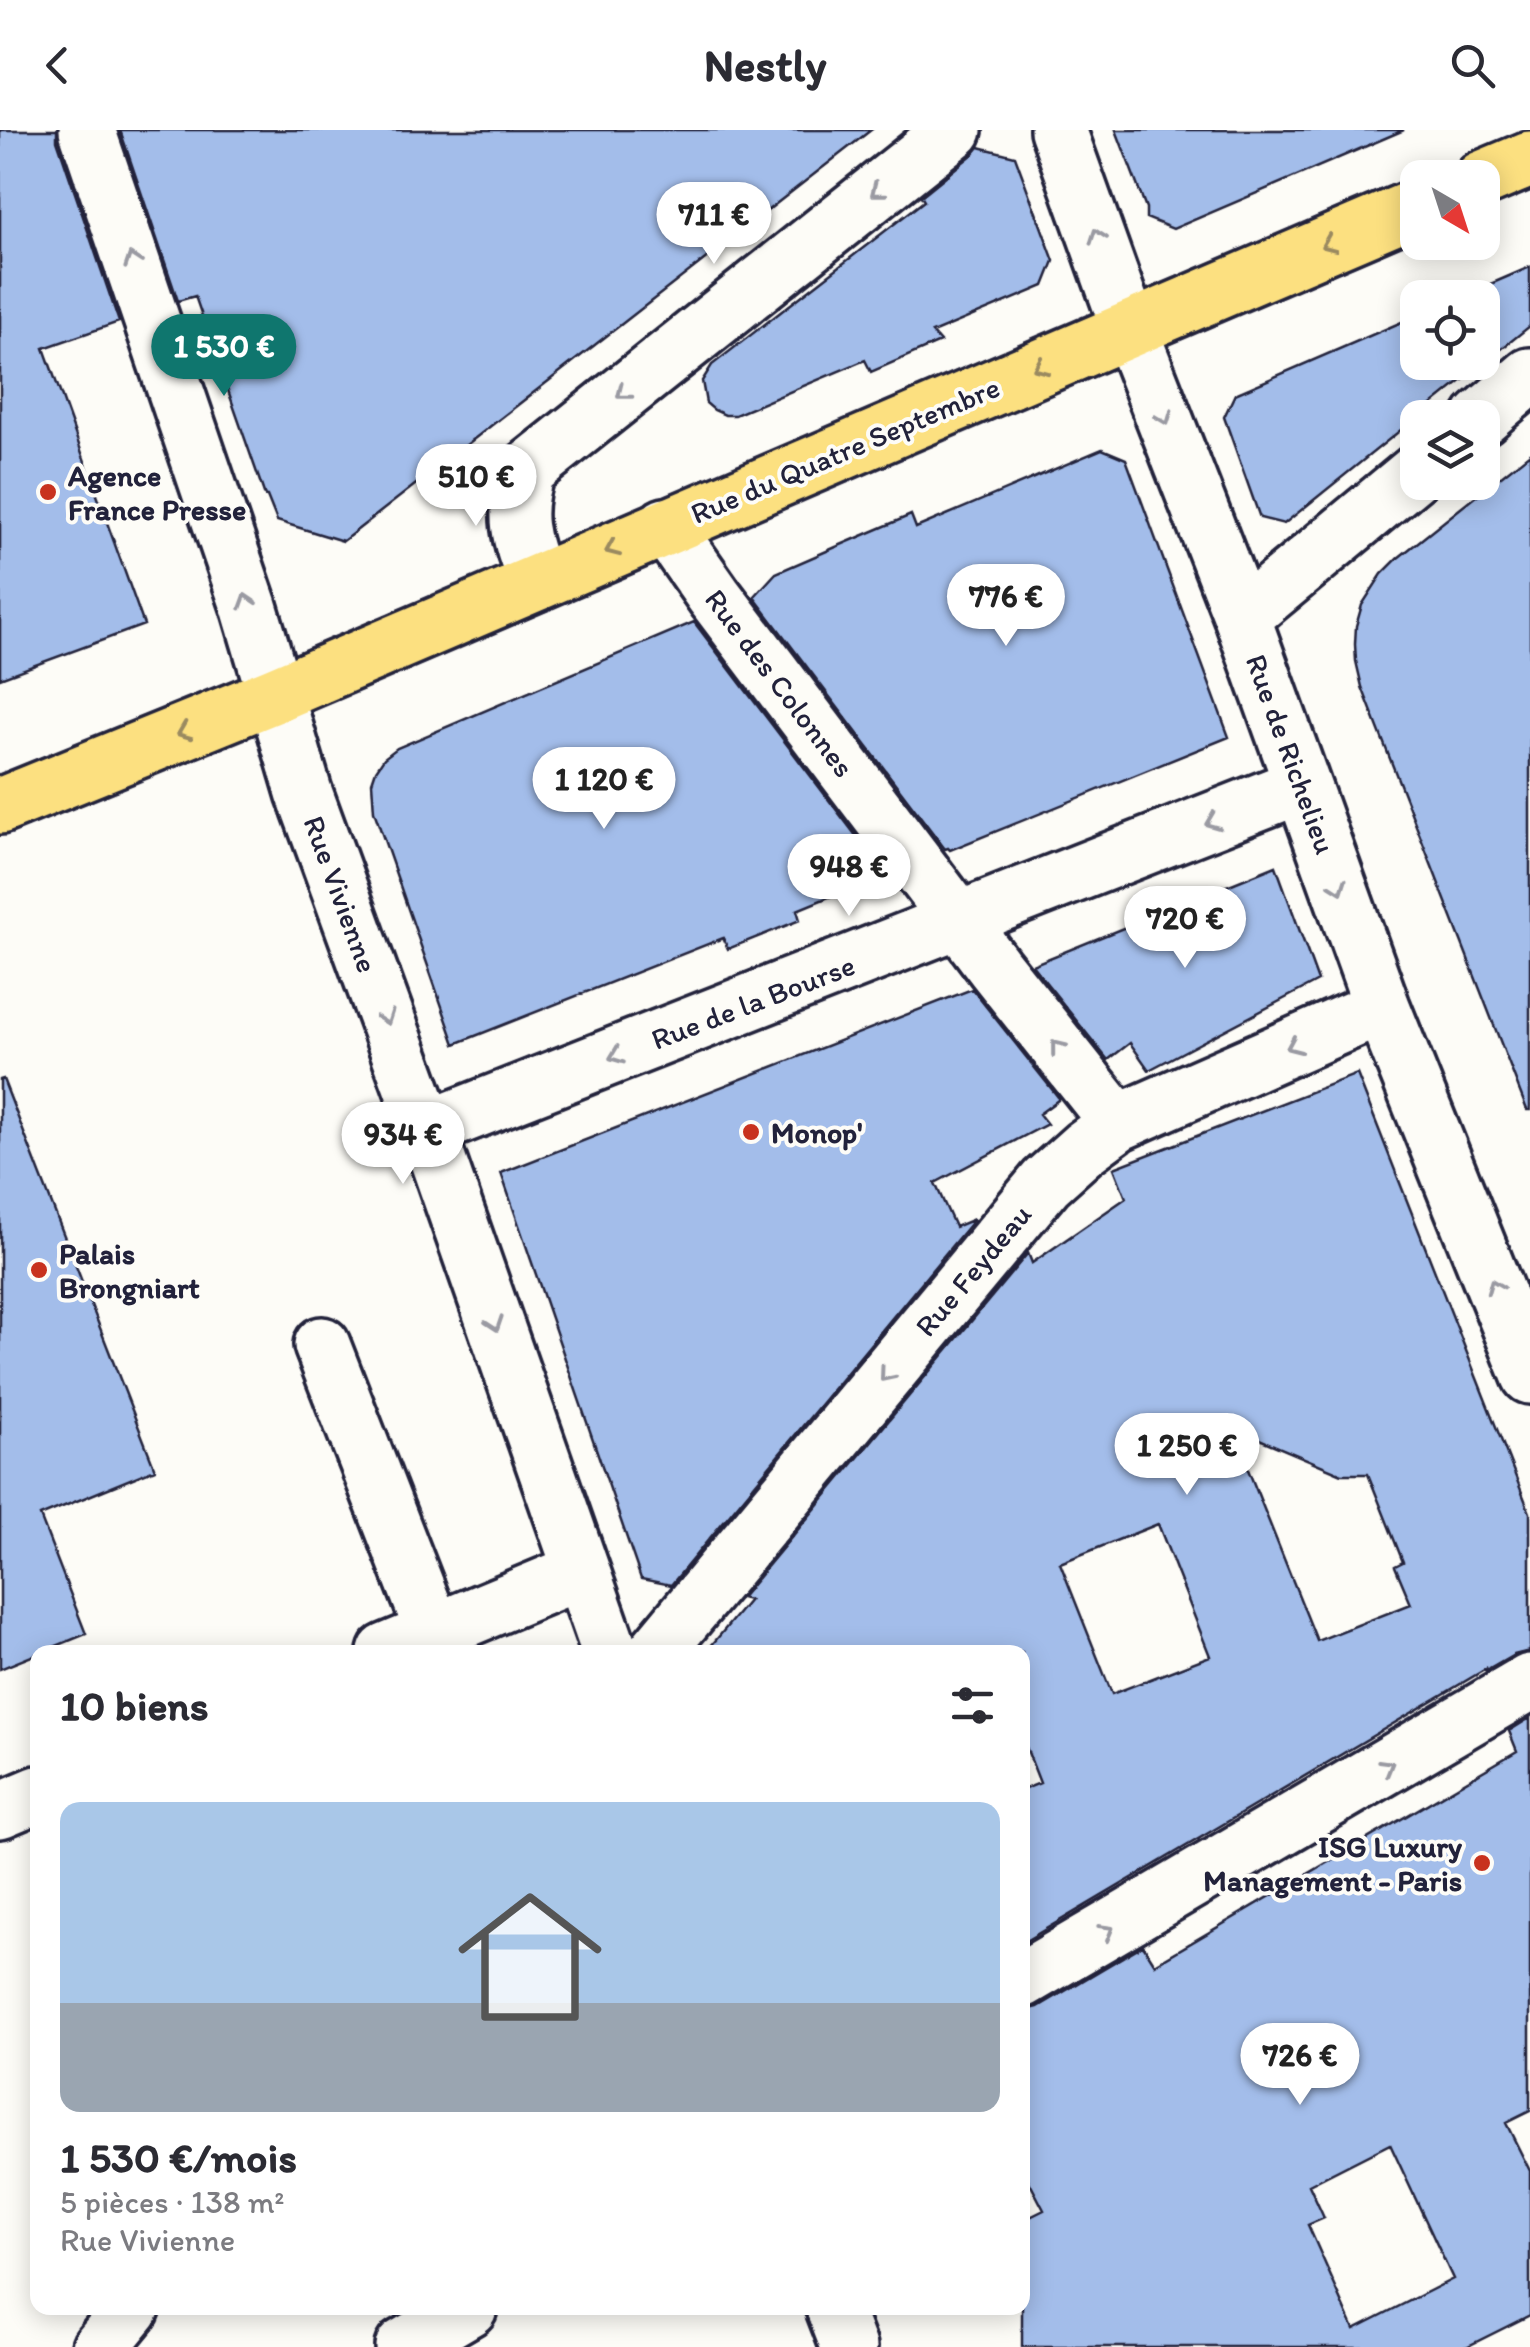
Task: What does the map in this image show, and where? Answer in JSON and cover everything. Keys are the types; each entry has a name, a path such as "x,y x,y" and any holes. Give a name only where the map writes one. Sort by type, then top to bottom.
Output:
{"main road":[{"path":"1500,171 1530,158"},
{"name":"Rue du Quatre Septembre","path":"0,806 274,695 1400,214"}],"street":[{"name":"Rue Vivienne","path":"86,130 249,606 311,811 428,1129 607,1645"},
{"path":"538,582 519,531 520,489 527,470 954,130"},
{"name":"Rue de Richelieu","path":"1058,130 1129,328 1242,617 1382,1006 1530,1376"},
{"path":"1500,402 1530,376"},
{"path":"1242,617 1400,485"},
{"name":"Rue des Colonnes","path":"665,526 959,922 1118,1122"},
{"name":"Rue de la Bourse","path":"428,1129 1302,785"},
{"name":"Rue Feydeau","path":"662,1645 1046,1182 1084,1148 1118,1122 1382,1006"},
{"path":"322,1345 410,1643 581,1571"},
{"path":"1030,1975 1530,1682"},
{"path":"0,1810 30,1797"},
{"path":"100,2347 126,2315"},
{"path":"403,2347 457,2315"},
{"path":"837,2315 849,2347"}],"building":[{"name":"Agence France Presse","path":"0,130 57,130 57,140 119,322 44,348 144,625 0,678"},
{"path":"120,130 871,130 343,541 277,521 195,296 178,301"},
{"path":"1116,130 1404,130 1173,229 1146,218 1146,208"},
{"path":"979,147 1015,156 1054,261 1044,286 932,333 940,342 871,372 865,360 735,415 725,415 706,403 702,381 712,365 924,201 921,196"},
{"path":"1530,267 1530,326 1500,350 1500,280"},
{"path":"1400,323 1400,380 1463,380 1438,400 1400,400 1400,431 1284,524 1260,518 1224,417 1235,394"},
{"path":"1102,449 1126,459 1229,737 945,849 754,597 776,573 911,515 916,528"},
{"path":"1530,453 1530,1110 1362,687 1355,644 1362,605 1382,574 1471,500 1500,500 1500,477"},
{"path":"694,622 885,874 797,910 800,920 728,949 723,938 455,1044 374,811 372,782 376,770 397,748"},
{"path":"1276,866 1318,981 1149,1070 1130,1043 1108,1060 1032,965"},
{"path":"972,989 1058,1097 1039,1114 1047,1124 935,1183 955,1227 974,1219 671,1585 641,1579 501,1173"},
{"path":"1357,1074 1530,1513 1530,1651 1486,1669 1030,1938 1030,1787 1040,1783 1030,1757 1030,1645 712,1645 749,1600 741,1598 1028,1253 1032,1263 1126,1198 1114,1168","holes":["1231,1427 1342,1474 1368,1474 1403,1562 1395,1566 1411,1604 1317,1641","1158,1524 1210,1656 1112,1694 1060,1563"]},
{"name":"Palais Brongniart","path":"3,1079 155,1469 40,1516 86,1634 59,1645 30,1645 30,1657 0,1669"},
{"path":"1530,1718 1530,2111 1506,2123 1530,2171 1530,2315 1466,2347 1022,2347 1022,2315 1030,2315 1030,2217 1044,2210 1030,2183 1030,2009 1143,1945 1155,1964 1517,1751 1509,1731","holes":["1390,2144 1453,2279 1354,2329 1308,2225 1324,2218 1309,2185"]}],"place":[{"name":"Agence France Presse","path":"48,492"},
{"name":"Monop'","path":"751,1132"},
{"name":"Palais Brongniart","path":"39,1270"},
{"name":"ISG Luxury Management - Paris","path":"1482,1863"}]}
